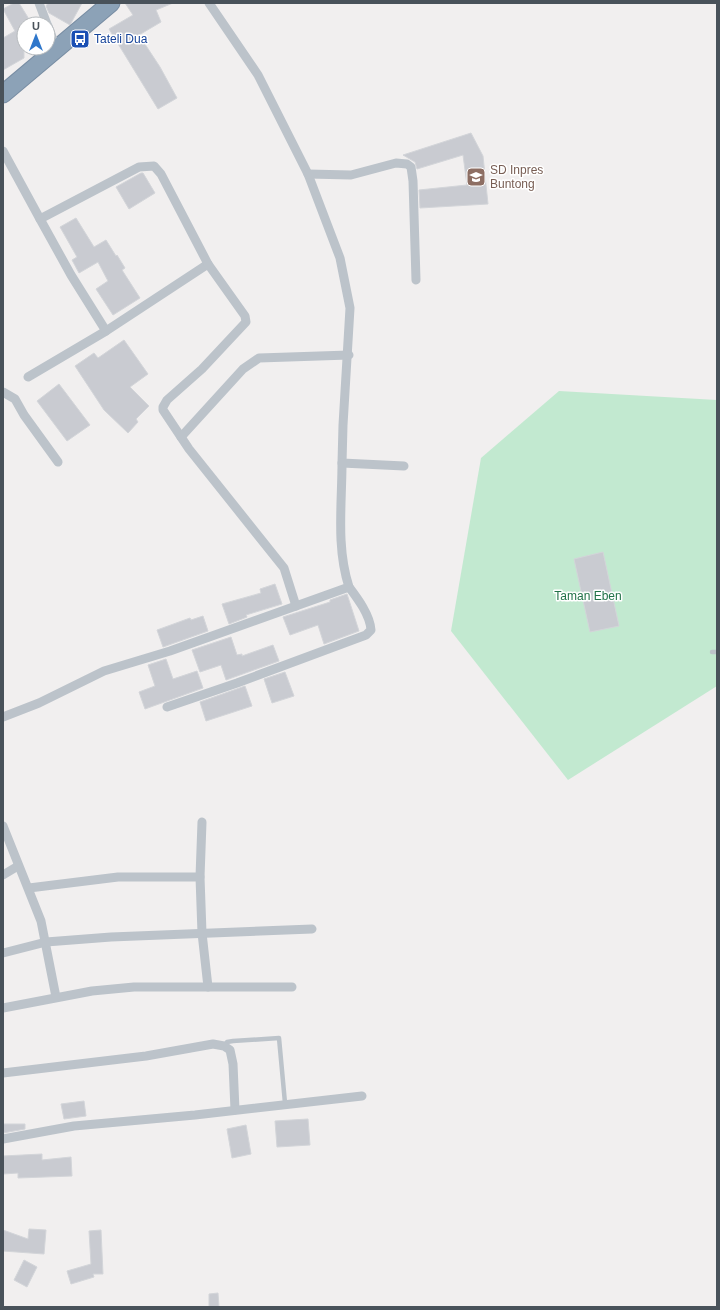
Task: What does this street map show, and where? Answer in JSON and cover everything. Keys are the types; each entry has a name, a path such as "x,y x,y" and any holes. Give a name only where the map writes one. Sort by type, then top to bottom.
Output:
{"highway":[{"path":"56,48 111,3"},
{"path":"3,94 47,56"}],"street":[{"path":"39,3 44,16"},
{"path":"167,707 252,678 366,635 371,630 371,623 349,587 343,569 341,548 342,425 348,355 350,308 348,289 336,246 308,174 258,75 209,3"},
{"path":"3,151 71,275 106,331"},
{"path":"308,174 351,175 396,163 408,164 411,167 413,182 416,280"},
{"path":"40,219 139,168 152,166 160,174 208,264 245,316 246,322 242,328 163,406 166,416 181,438 284,568 296,606"},
{"path":"28,376 106,331 208,264"},
{"path":"181,438 243,369 259,358 348,355"},
{"path":"3,392 15,399 24,415 58,462"},
{"path":"342,463 404,466"},
{"path":"3,717 39,703 104,671 170,651 349,587"},
{"path":"202,822 200,877 202,933 208,987"},
{"path":"3,826 18,866 29,888 46,942 56,997"},
{"path":"3,875 18,866"},
{"path":"29,888 118,877 200,877"},
{"path":"3,953 46,942 202,933 312,929"},
{"path":"3,1008 56,997 134,987 292,987"},
{"path":"3,1073 146,1056 213,1044 224,1046 230,1050 233,1064 235,1110"},
{"path":"3,1140 74,1126 362,1096"}],"lane":[{"path":"224,1046 227,1042 233,1041 279,1038 285,1103"}],"green space":[{"name":"Taman Eben","path":"559,391 717,400 717,686 568,780 451,631 481,458"}],"building":[{"path":"14,3 19,3 27,16 16,16 16,56 24,56 24,58 3,70 3,38 15,31 3,9"},
{"path":"48,3 82,3 70,25 49,13 46,6"},
{"path":"125,3 173,3 156,10 161,22 139,35 160,67 177,98 158,109 109,29 133,15"},
{"name":"SD Inpres Buntong","path":"471,133 483,156 488,204 420,208 419,190 467,185 463,155 417,169 415,162 403,155"},
{"path":"143,173 155,193 129,209 116,187"},
{"path":"76,218 94,247 106,240 125,268 122,270 140,298 113,315 96,289 108,281 98,262 79,273 72,260 77,257 60,227"},
{"path":"124,340 148,374 130,387 149,406 136,419 138,422 128,433 104,410 75,366 94,353 98,358"},
{"path":"59,384 90,425 67,441 37,401"},
{"path":"603,552 619,626 590,632 574,559"},
{"path":"275,584 282,604 246,615 247,617 229,624 222,604 261,593 260,589"},
{"path":"347,594 359,631 324,644 318,625 290,635 283,617 330,602 330,600"},
{"path":"203,616 208,631 163,647 157,630 190,618 191,620"},
{"path":"231,637 237,655 242,654 242,656 273,645 279,661 226,680 221,665 200,672 192,650"},
{"path":"166,659 173,679 197,671 203,688 145,709 139,692 155,686 148,665"},
{"path":"285,672 294,696 272,703 264,679"},
{"path":"245,686 252,706 206,721 200,702"},
{"path":"84,1101 86,1116 64,1119 61,1104"},
{"path":"308,1119 310,1145 277,1147 275,1121"},
{"path":"3,1124 25,1124 25,1129 3,1133"},
{"path":"246,1125 251,1154 232,1158 227,1129"},
{"path":"42,1154 42,1160 71,1157 72,1176 18,1178 18,1173 3,1174 3,1156"},
{"path":"29,1229 46,1230 44,1254 3,1251 3,1230 28,1239"},
{"path":"101,1230 103,1274 93,1274 94,1277 71,1284 67,1271 91,1264 89,1231"},
{"path":"24,1260 37,1267 27,1287 14,1280"},
{"path":"218,1293 219,1307 209,1307 209,1294"}],"place":[{"name":"Tateli Dua","path":"80,39"},
{"name":"SD Inpres Buntong","path":"476,177"}]}
